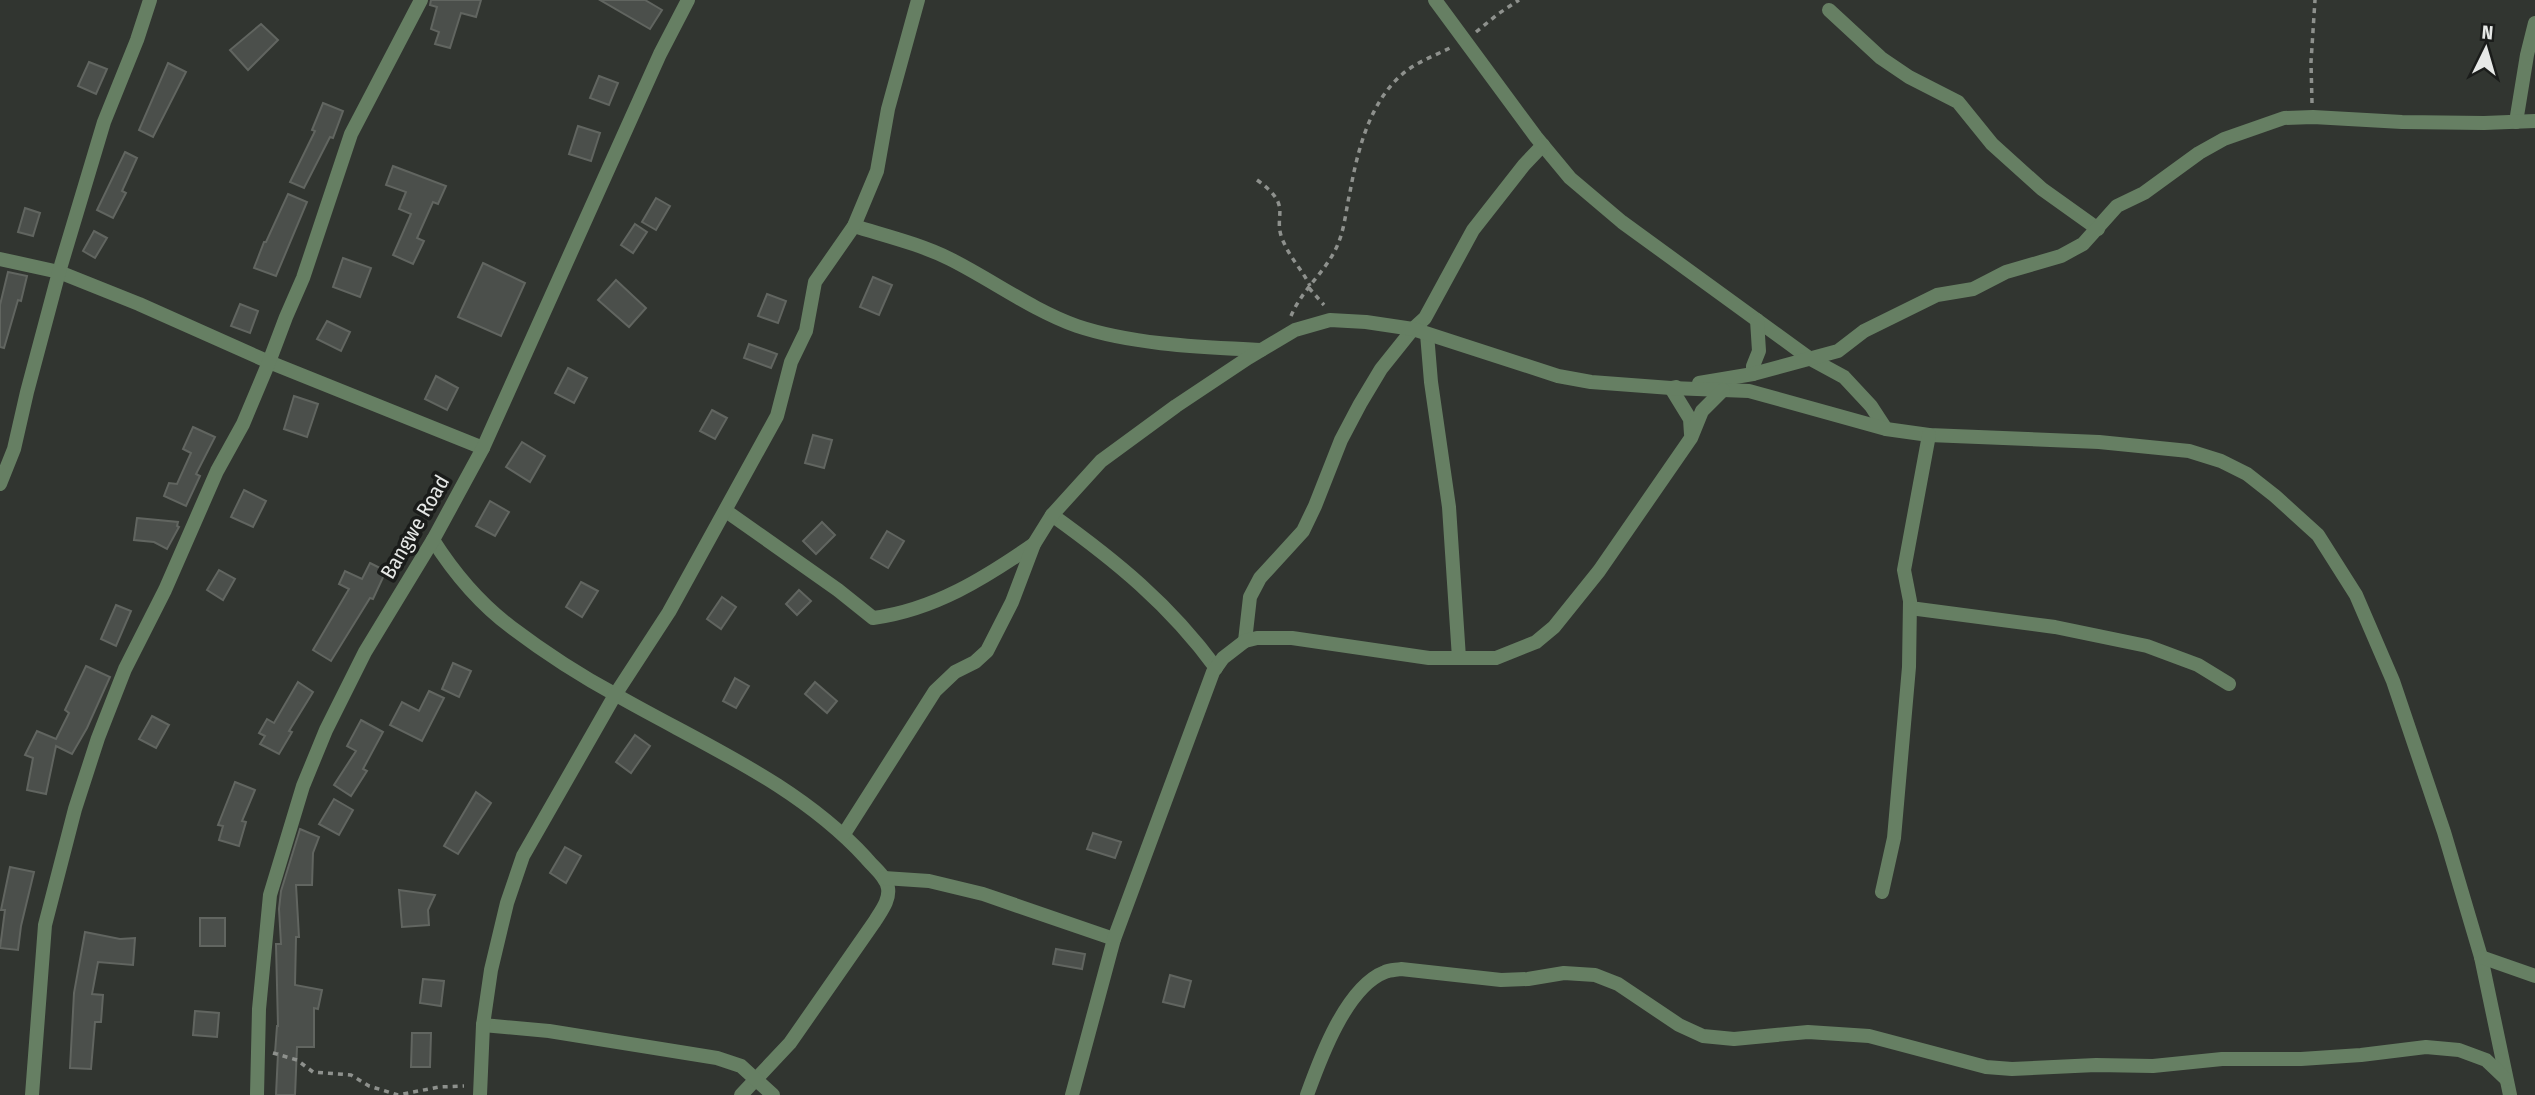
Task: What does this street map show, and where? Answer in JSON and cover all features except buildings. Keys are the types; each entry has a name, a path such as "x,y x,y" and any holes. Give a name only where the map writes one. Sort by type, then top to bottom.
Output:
{"street":[{"path":"0,484 14,449 59,272 104,122 150,0"},
{"path":"32,1095 45,925 75,809 125,669 165,590 218,471 243,424 269,362 303,278 351,134 421,0"},
{"name":"Bangwe Road","path":"257,1095 259,1009 270,895 303,786 326,730 365,652 433,540 483,448 660,54 688,0"},
{"path":"480,1090 483,1025 491,970 507,903 523,856 615,695 669,612 777,416 791,362 806,331 815,282 854,226 877,171 888,109 918,0"},
{"path":"1435,0 1570,177 1622,222 1809,358 1844,377 1871,405 1886,429"},
{"path":"1829,10 1881,58 1909,77 1958,102 1992,144 2042,189 2098,229"},
{"path":"2516,122 2535,23"},
{"path":"1671,388 1754,374 1838,351 1864,331 1937,295 1973,289 2006,272 2061,256 2083,244 2117,206 2144,193 2199,153 2224,139 2284,118 2402,122 2535,121"},
{"path":"1245,641 1251,597 1260,578 1303,531 1341,440 1381,369 1436,302 1450,269 1473,230 1508,184 1543,145"},
{"path":"854,226 948,258 997,287 1076,325 1174,344 1261,350"},
{"path":"0,259 59,272 139,304 269,362 483,448"},
{"path":"844,834 935,691 955,672 975,662 987,651 1012,602 1034,544 1052,515 1101,461 1176,406 1294,330 1330,320 1366,322 1413,330 1558,376 1591,382 1749,391 1886,429 1929,435 2099,442 2189,451 2221,461 2247,474 2318,535 2356,595 2393,681 2444,832 2481,957 2510,1095"},
{"path":"1754,374 1753,366 1759,351 1757,320"},
{"path":"1427,334 1449,507 1459,658"},
{"path":"1671,388 1690,419 1691,438"},
{"path":"1072,1095 1114,939 1173,774 1216,668 1223,658 1245,641 1277,637 1429,658 1496,658 1536,642 1554,626 1599,571 1691,438 1702,411 1723,390"},
{"path":"1882,892 1894,838 1909,667 1910,608 1904,570 1929,435"},
{"path":"726,511 873,618 892,615 942,599 983,579 1034,544"},
{"path":"1052,515 1094,545 1156,597 1198,643 1216,668"},
{"path":"433,540 451,568 487,608 511,627 615,695 720,751 789,792 844,834 884,877 888,888 887,901 875,922 790,1043 741,1095"},
{"path":"1910,608 2055,627 2147,646 2198,665 2229,684"},
{"path":"884,877 929,881 983,894 1114,939"},
{"path":"2481,957 2535,976"},
{"path":"1307,1095 1328,1042 1356,996 1368,983 1385,972 1401,969 1501,980 1564,973 1595,975 1618,984 1679,1025 1703,1035 1734,1039 1808,1032 1869,1036 1986,1067 2012,1069 2096,1065 2153,1066 2221,1059 2301,1059 2361,1055 2426,1047 2459,1050 2486,1060 2507,1080"},
{"path":"483,1025 549,1031 717,1058 741,1066 773,1095"}],"path":[{"path":"1287,335 1293,310 1337,248 1343,232 1356,163 1376,107 1390,86 1410,68 1466,40 1498,13 1519,0"},
{"path":"2313,117 2311,62 2315,0"},
{"path":"1257,180 1272,191 1279,202 1282,239 1310,286"},
{"path":"258,1049 297,1060 313,1072 351,1075 369,1086 398,1095 439,1087 480,1090"}]}
